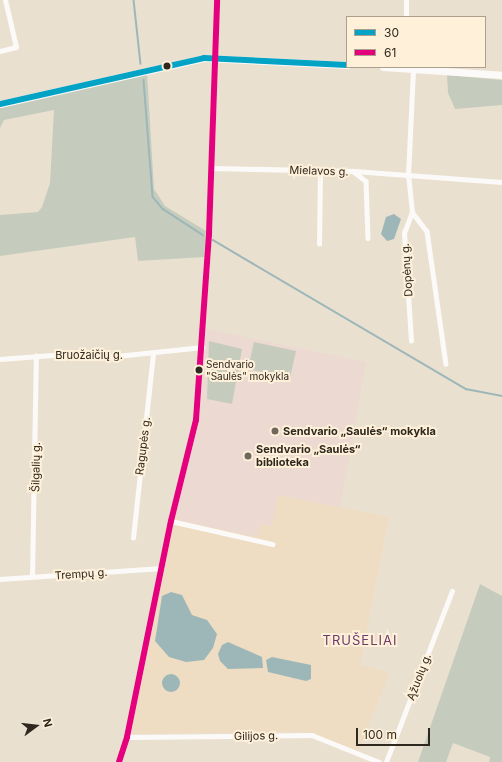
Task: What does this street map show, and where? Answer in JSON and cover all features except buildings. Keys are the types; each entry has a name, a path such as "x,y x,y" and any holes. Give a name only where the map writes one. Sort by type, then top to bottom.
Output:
{"main road":[{"path":"0,104 184,61 217,58 346,65"},
{"path":"408,68 502,75"}],"street":[{"path":"0,51 16,47 5,0"},
{"path":"119,762 127,737 171,521 196,420 202,347 212,168 217,58 217,0"},
{"path":"406,0 406,16"},
{"name":"Dopėnų g.","path":"408,68 408,176 412,212 404,233 411,341"},
{"name":"Mielavos g.","path":"212,168 353,171 366,181 368,238"},
{"path":"319,244 320,170"},
{"path":"353,171 502,182"},
{"path":"412,212 427,231 446,364"},
{"name":"Bruožaičių g.","path":"0,359 36,356 107,357 202,347"},
{"name":"Ragupės g.","path":"133,538 153,353"},
{"name":"Šilgalių g.","path":"32,577 36,356"},
{"path":"171,521 272,544"},
{"name":"Trempų g.","path":"0,579 162,568"},
{"name":"Ąžuolų g.","path":"386,762 452,591"},
{"name":"Gilijos g.","path":"127,737 312,735 379,762"}],"shaded area":[{"name":"Sendvario „Saulės“ mokykla","path":"206,329 366,362 340,507 278,495 272,526 260,524 257,537 182,521 175,515 200,416"},
{"path":"278,495 389,517 360,665 390,672 358,752 309,732 133,734 131,729 175,515 182,521 257,537 260,523 272,525"}],"green space":[{"path":"147,72 154,189 165,206 206,231 204,257 138,261 135,237 0,256 0,215 38,212 42,207 50,183 54,110 4,120 0,128 0,108"},
{"path":"447,75 502,80 502,105 455,109 448,93"},
{"path":"209,341 242,349 232,404 207,399"},
{"path":"254,342 296,351 290,378 248,369"},
{"path":"480,584 502,596 502,762 489,762 490,757 453,743 446,762 418,762"}],"water":[{"path":"394,214 401,219 394,239 387,241 381,234 386,217"},
{"path":"171,592 182,595 192,615 207,620 217,634 213,648 204,660 186,662 169,657 155,641 162,596"},
{"path":"228,642 262,657 263,668 228,669 220,661 218,654 222,645"},
{"path":"272,657 311,665 311,679 306,681 268,672 266,660"},
{"path":"171,674 177,677 180,683 177,689 171,692 165,689 162,683 165,677"}],"waterway":[{"path":"134,0 141,64"},
{"path":"144,80 153,197 163,209 203,235"},
{"path":"213,240 466,389 502,396"}],"transit line":[{"name":"61","path":"119,762 127,737 171,521 196,420 209,234 217,0"},
{"name":"30","path":"0,104 204,58 346,65"}],"place":[{"name":"Sendvario \"Saulės\" mokykla","path":"199,370"},
{"name":"Sendvario „Saulės“ mokykla","path":"275,431"},
{"name":"Sendvario „Saulės“ biblioteka","path":"248,456"}],"district":[{"name":"TRUŠELIAI","path":"360,640"}]}
